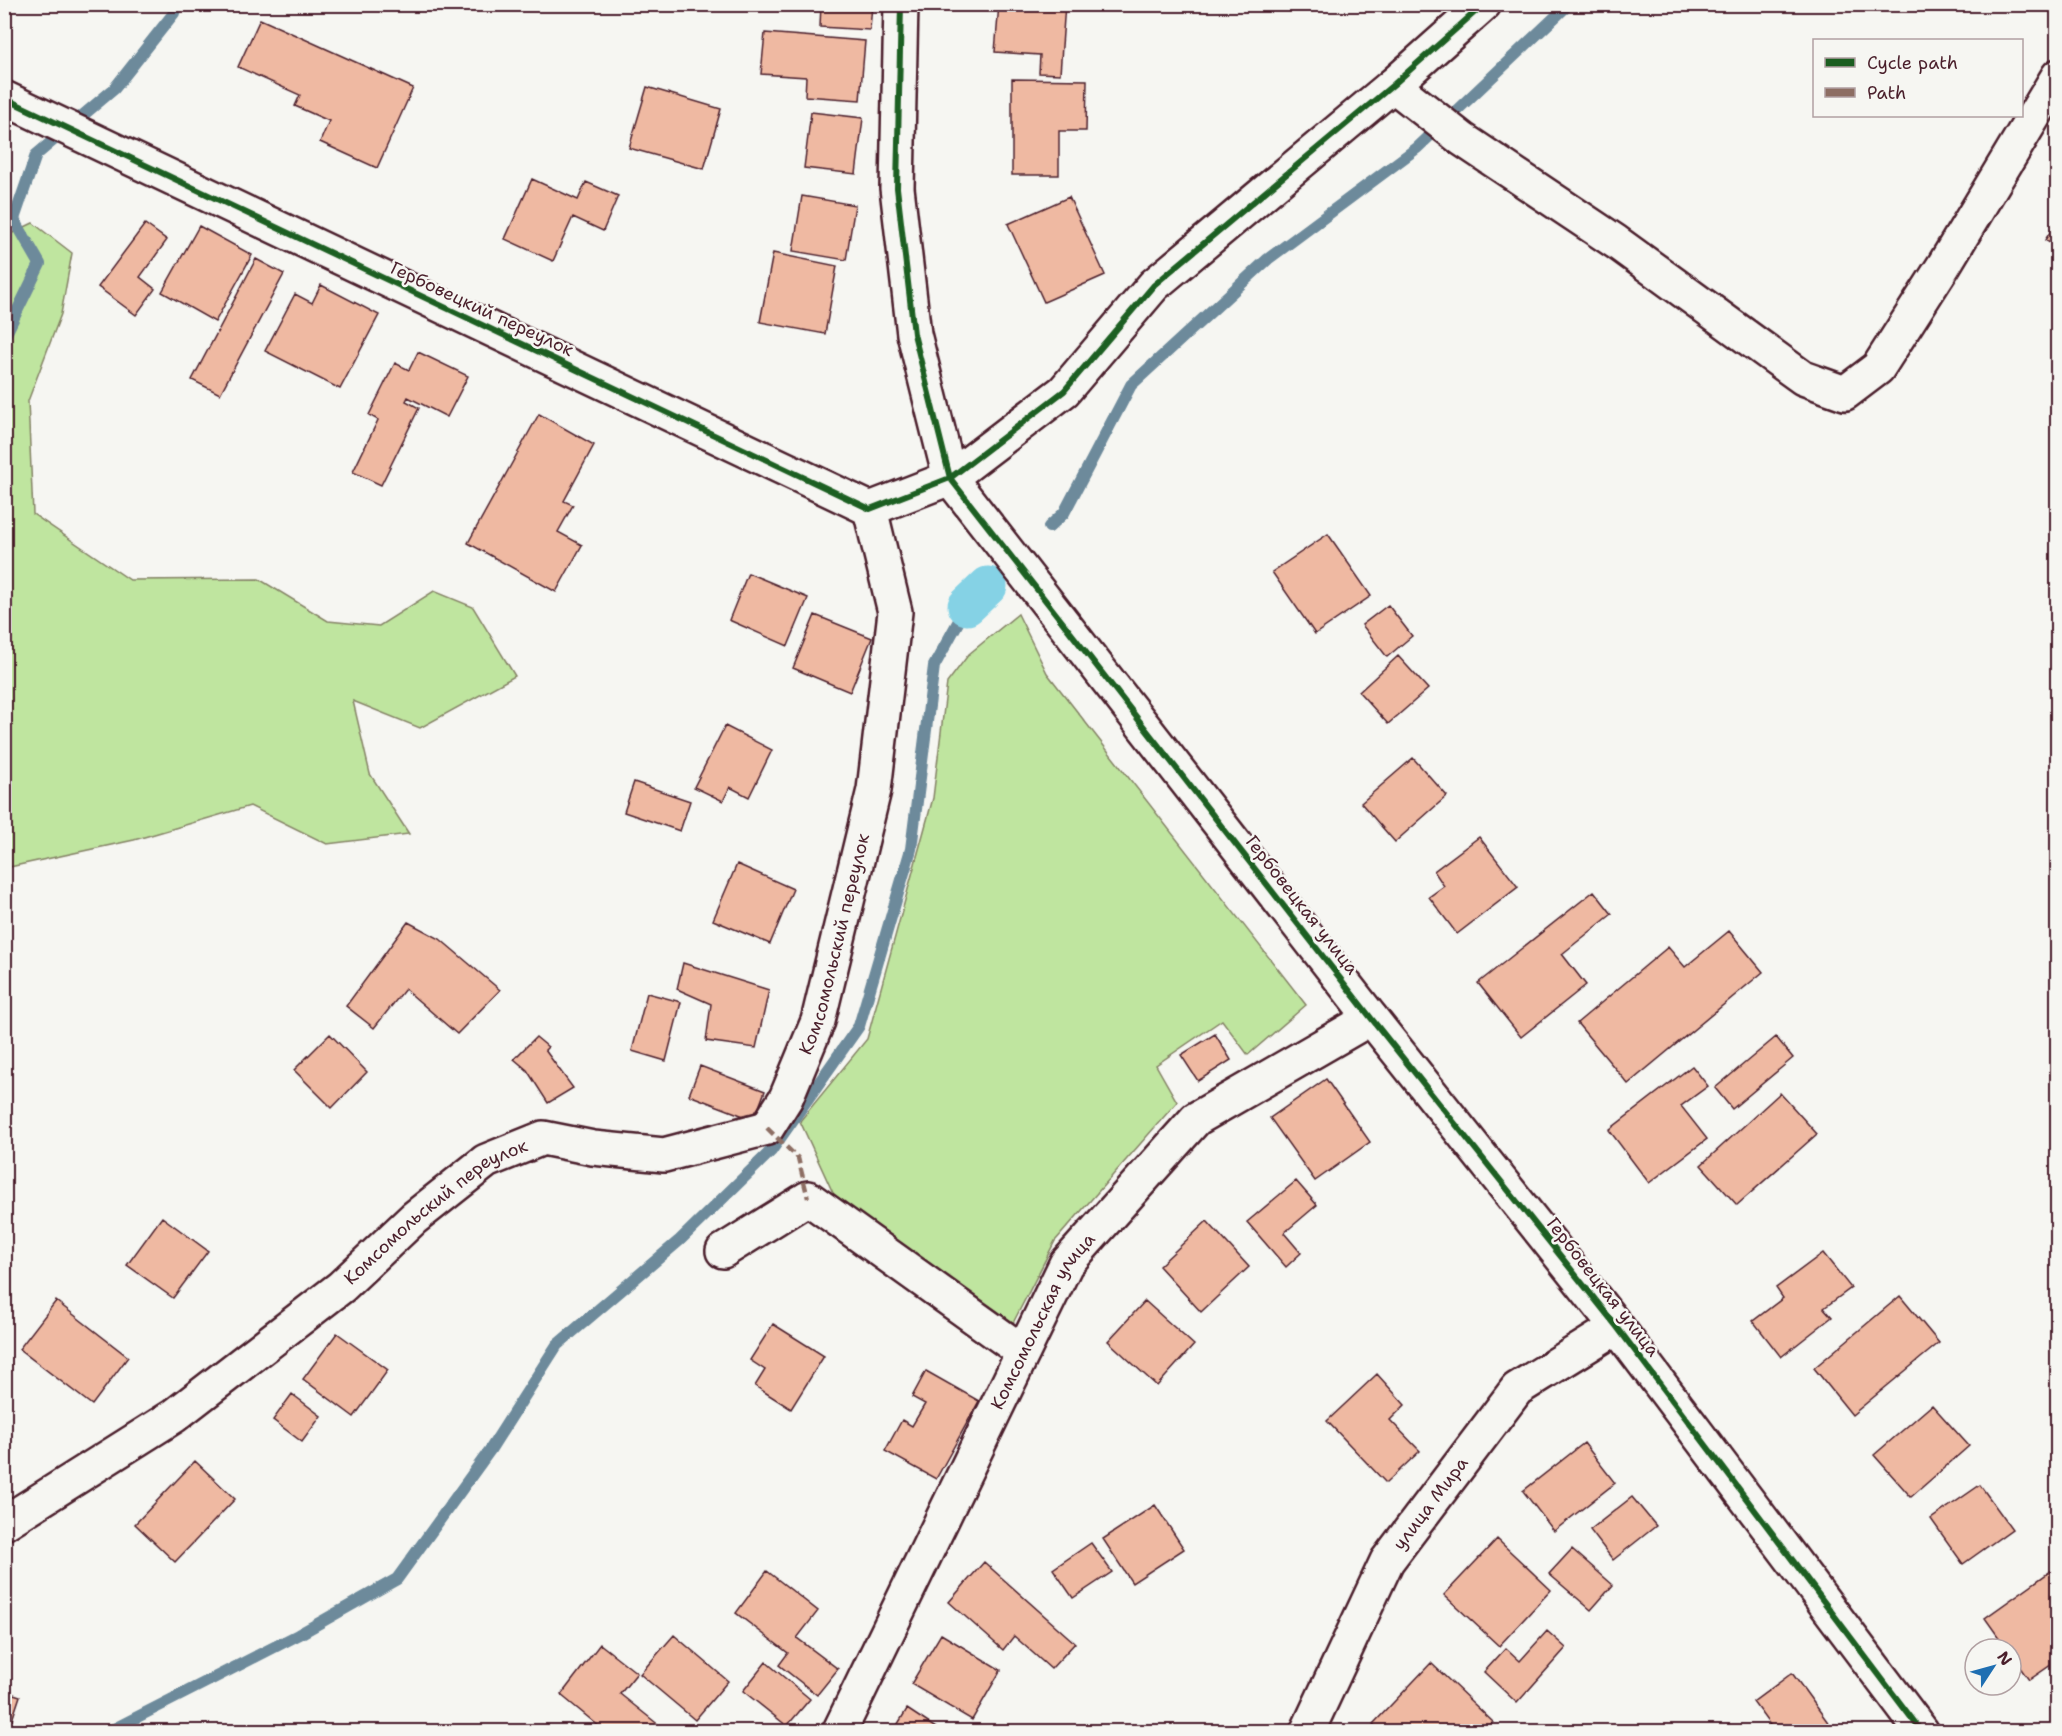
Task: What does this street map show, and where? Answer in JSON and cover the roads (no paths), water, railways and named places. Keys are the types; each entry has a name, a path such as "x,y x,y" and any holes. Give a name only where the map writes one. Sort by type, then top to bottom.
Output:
{"street":[{"name":"Гербовецкая улица","path":"901,4 897,188 914,334 950,478 1371,1018 1617,1328 1922,1731"},
{"path":"870,509 950,478 1064,391 1154,285 1393,84 1484,4"},
{"path":"1393,84 1462,139 1616,242 1803,378 1845,393 1878,368 1944,265 2058,76"},
{"name":"Гербовецкий переулок","path":"4,98 870,509"},
{"name":"Комсомольский переулок","path":"4,1523 174,1416 341,1287 414,1218 486,1161 543,1138 593,1148 664,1155 767,1128 786,1098 818,1021 874,790 895,612 870,509"},
{"name":"Комсомольская улица","path":"839,1731 1066,1264 1196,1119 1371,1018"},
{"path":"723,1251 808,1198 1023,1352"},
{"name":"улица Мира","path":"1307,1731 1387,1561 1517,1389 1617,1328"}],"waterway":[{"path":"4,338 40,264 14,219 36,155 114,89 174,13 175,4"},
{"path":"1049,527 1064,513 1131,385 1268,259 1417,148 1569,4"},
{"path":"967,606 988,586"},
{"path":"108,1732 298,1635 397,1579 490,1450 557,1345 680,1240 771,1151 859,1026 911,849 934,666 967,606"}]}
